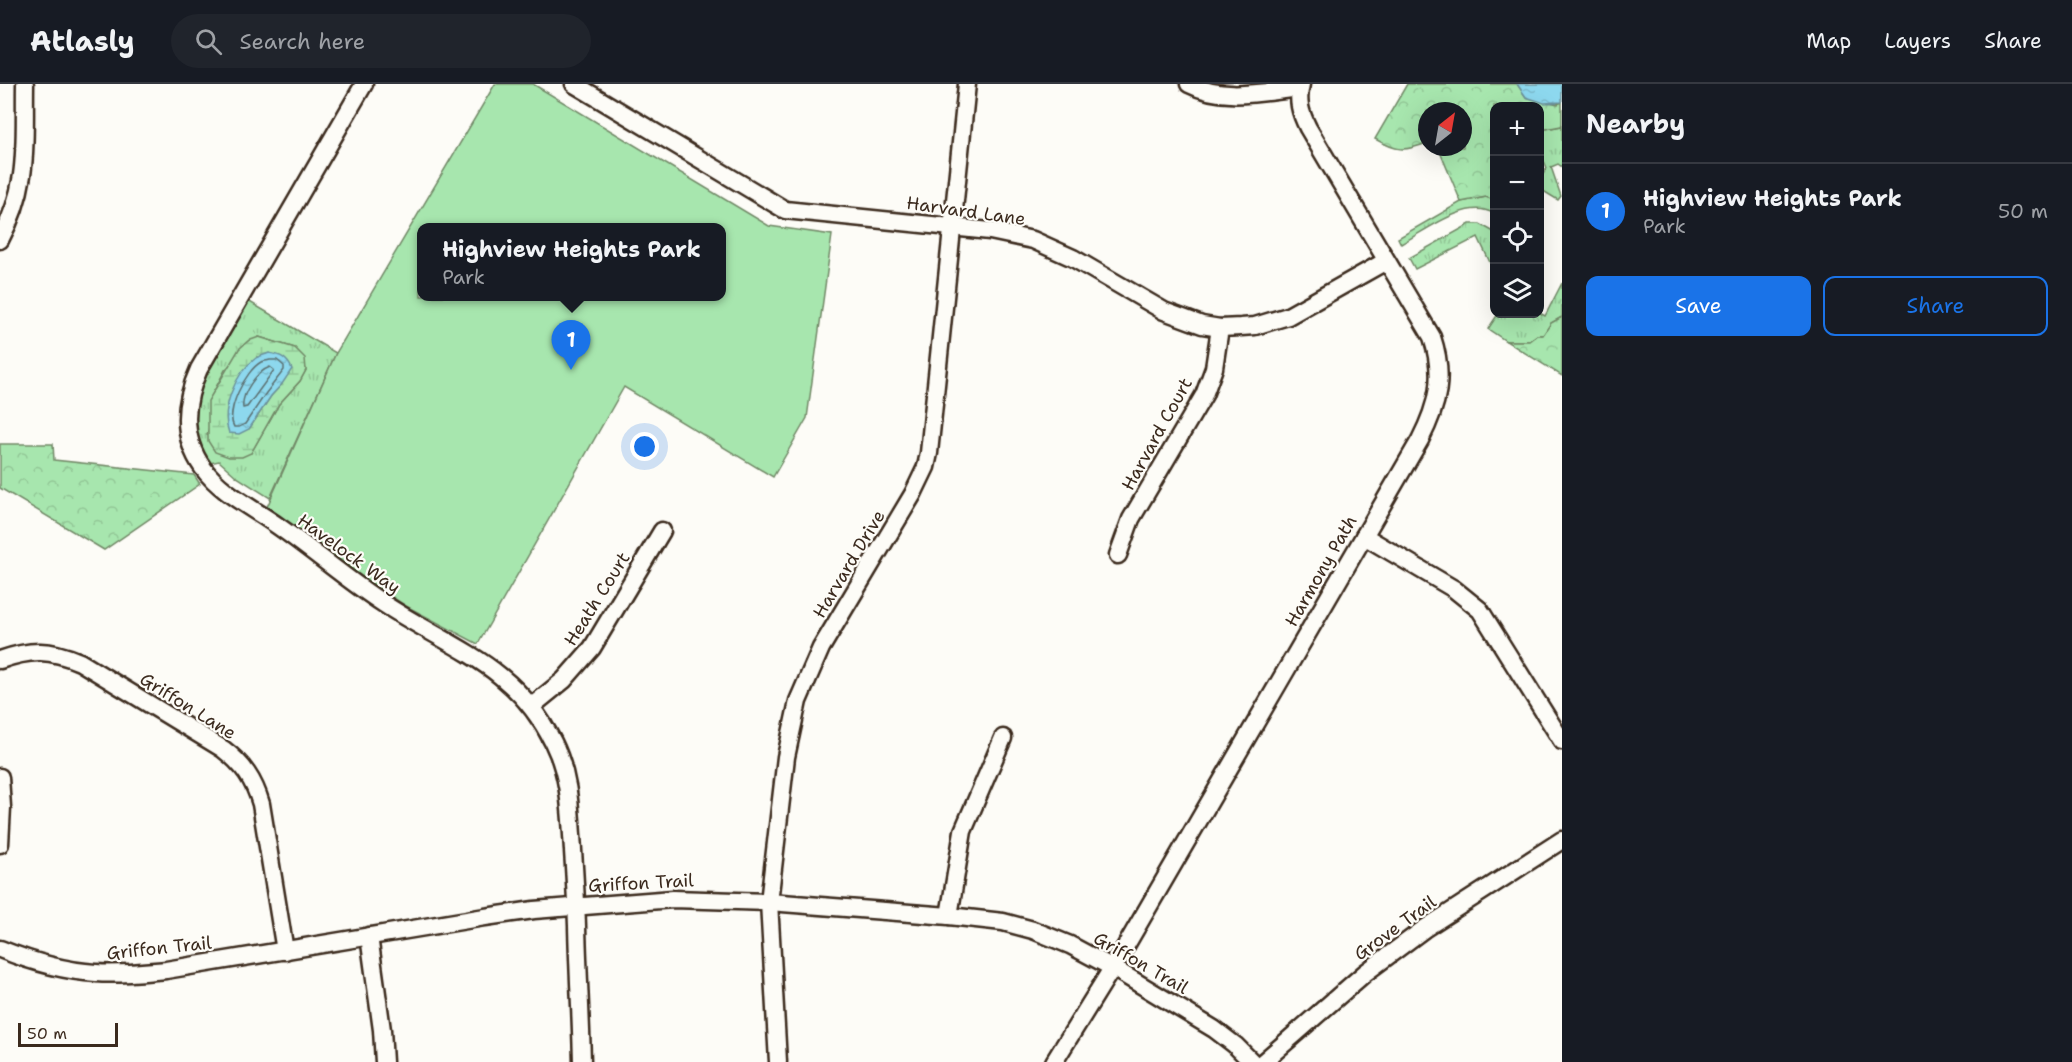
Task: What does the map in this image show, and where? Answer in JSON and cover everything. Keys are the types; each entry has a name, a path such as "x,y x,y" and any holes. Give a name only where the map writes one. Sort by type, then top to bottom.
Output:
{"street":[{"path":"0,240 13,214 23,177 25,84"},
{"name":"Havelock Way","path":"364,84 199,369 187,402 189,437 194,453 214,482 311,549 382,602 472,654 504,678 532,706 554,743 568,783 576,906 582,1062"},
{"name":"Harvard Lane","path":"574,84 785,210 1012,234 1053,248 1164,311 1183,319 1220,328 1255,326 1288,316 1386,261"},
{"name":"Harvard Drive","path":"778,1062 769,902 786,757 798,701 821,648 913,494 928,460 967,84"},
{"path":"1189,84 1202,90 1228,96 1300,86"},
{"name":"Harmony Path","path":"1054,1062 1113,968 1364,536 1425,430 1437,401 1439,385 1437,353 1432,337 1308,128 1301,114 1298,99 1300,86"},
{"name":"Harvard Court","path":"1118,555 1131,519 1204,395 1214,368 1220,328"},
{"name":"Heath Court","path":"532,706 564,680 592,648 662,531"},
{"path":"1364,536 1454,589 1480,610 1562,741"},
{"name":"Griffon Lane","path":"0,660 28,652 46,651 63,655 100,675 237,759 248,772 261,804 285,951"},
{"path":"949,916 963,831 1003,738"},
{"path":"0,777 2,807 0,844"},
{"name":"Grove Trail","path":"1263,1062 1331,1002 1424,929 1562,840"},
{"name":"Griffon Trail","path":"0,949 23,958 59,967 118,974 166,970 485,917 576,906 674,899 769,902 949,916 1003,922 1033,930 1070,945 1214,1029 1252,1062"},
{"path":"369,936 382,1029 384,1062"}],"green space":[{"path":"495,84 533,84 769,226 832,235 807,418 773,477 624,387 478,644 406,606 359,576 267,507 336,353"},
{"path":"1407,84 1517,84 1526,97 1558,104 1562,102 1561,126 1544,129 1544,102 1490,102 1490,198 1486,197 1461,202 1442,156 1472,156 1472,102 1418,102 1418,146 1400,149 1375,139"},
{"path":"1562,124 1562,167 1558,164 1551,167 1561,196 1558,200 1544,191 1544,173 1547,168 1544,161 1544,129"},
{"path":"1486,197 1490,198 1490,212 1472,210 1459,213 1434,224 1401,244 1398,238 1461,202"},
{"path":"1470,224 1480,224 1490,230 1490,262 1478,237 1415,269 1409,258"},
{"path":"1562,283 1562,317 1551,323 1544,335 1537,335 1529,341 1506,341 1488,329 1495,318 1544,318"},
{"path":"248,301 336,353 270,498 237,477 219,461 210,463 199,441 196,420 197,399 204,379 213,359","holes":["259,337 295,348 306,370 300,381 279,404 251,453 207,435 210,423 209,401 225,370"]},
{"path":"1562,317 1562,376 1506,341 1529,341 1537,335 1543,335 1551,323"},
{"path":"259,337 295,348 305,358 306,370 300,381 279,404 251,453 242,457 229,457 215,452 208,441 208,401 239,349 248,341","holes":["257,357 282,384 271,396 249,429"]},
{"path":"0,444 53,444 54,460 194,475 200,484 104,550 0,488"}],"water":[{"path":"1517,84 1562,84 1562,102 1544,103 1526,97"},
{"path":"269,353 283,358 292,369 249,429 239,434 229,433 226,414 236,382 248,365 256,358"}],"place":[{"name":"Highview Heights Park","path":"571,370"}]}
